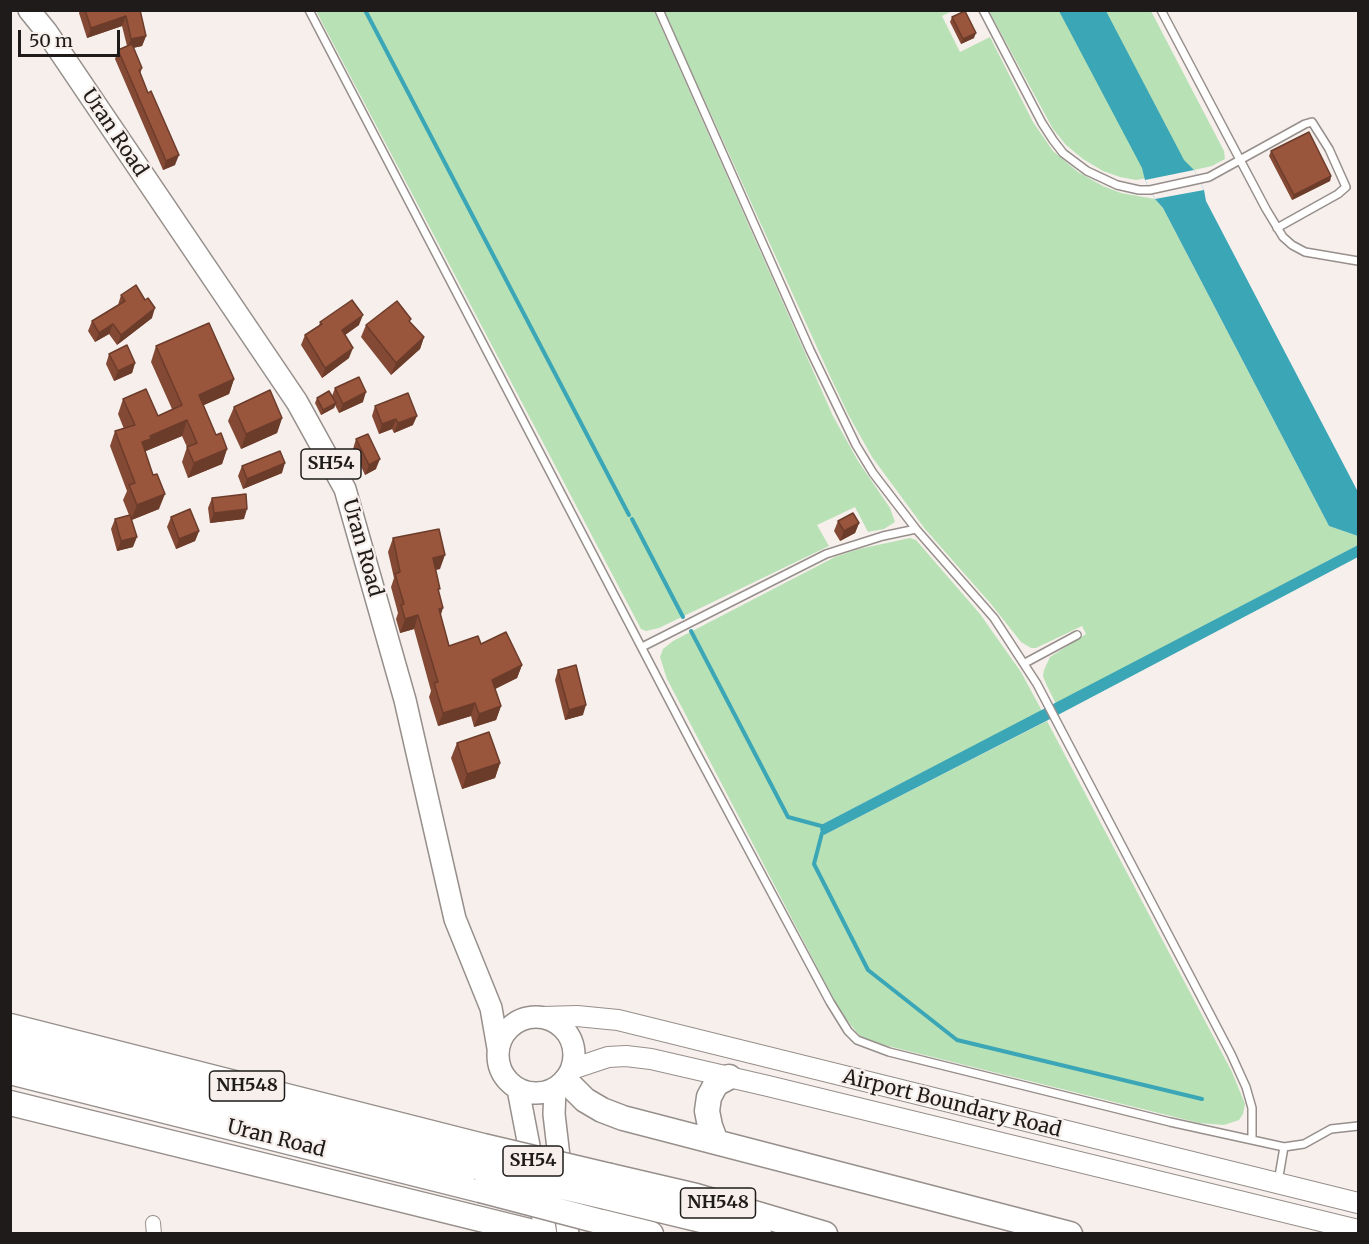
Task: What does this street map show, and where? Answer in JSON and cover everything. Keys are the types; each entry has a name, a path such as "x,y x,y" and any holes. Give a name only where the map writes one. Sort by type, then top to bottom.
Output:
{"highway":[{"name":"NH548","path":"10,1026 480,1168"},
{"name":"Uran Road","path":"10,1051 480,1168 598,1221 651,1233"},
{"name":"Uran Road","path":"10,1072 480,1168 608,1186 759,1233"},
{"path":"716,1142 707,1111 709,1097 716,1084 729,1077"},
{"path":"564,1080 585,1100 623,1118 1070,1233"},
{"path":"10,1103 542,1233"},
{"name":"NH548","path":"608,1186 696,1196 825,1233"}],"main road":[{"name":"Uran Road","path":"29,10 46,31 297,402 345,489 405,700 455,919 490,1008 498,1048"},
{"name":"Uran Road","path":"482,986 500,1004 515,1013 537,1017"},
{"path":"564,1080 543,1094 529,1093 508,1082 501,1072 498,1060 498,1048 502,1036 520,1020 537,1017 556,1022 570,1036 575,1056 564,1080 554,1114 568,1233"},
{"name":"SH54","path":"518,1089 546,1233"}],"street":[{"name":"Airport Boundary Road","path":"537,1017 577,1016 618,1020 1359,1203"},
{"name":"Airport Boundary Road","path":"564,1080 599,1059 626,1056 651,1059 1359,1230"}],"lane":[{"path":"309,10 830,1002 844,1026 857,1040 889,1052 1170,1122 1284,1147 1304,1144 1331,1129 1359,1126"},
{"path":"659,10 834,401 856,445 873,472 916,529 994,618 1025,663 1246,1087 1252,1108 1252,1140"},
{"path":"983,10 1042,123 1063,153 1087,171 1130,189 1150,190 1209,177 1312,122 1329,149 1346,187 1338,194 1277,228"},
{"path":"1161,10 1277,228 1292,246 1305,252 1359,261"},
{"path":"642,647 826,554 882,536 916,529"},
{"path":"1025,663 1077,635"},
{"path":"1278,1182 1284,1147"}],"green space":[{"path":"316,11 654,11 833,416 858,461 890,508 895,522 884,529 868,532 855,507 817,525 829,546 659,628 646,631 641,629"},
{"path":"664,11 952,11 942,16 960,52 990,37 1033,122 1053,151 1078,172 1103,186 1121,193 1155,199 1163,208 1329,526 1358,536 1358,545 1056,704 1043,676 1044,670 1050,657 1086,634 1082,626 1036,648 1031,648 1021,642 925,529 872,457 830,376"},
{"path":"989,11 1151,11 1224,151 1225,159 1212,166 1136,180 1103,171 1083,159 1066,145 1053,129"},
{"path":"910,538 916,540 980,614 1021,672 1042,711 821,825 820,830 824,835 1047,721 1232,1072 1245,1104 1239,1120 1224,1125 1199,1123 872,1042 860,1036 841,1013 667,679 660,657 663,649 673,641 835,557 859,549"}],"water":[{"path":"1059,11 1106,11 1184,160 1194,170 1204,190 1206,201 1358,492 1358,536 1329,526 1163,208 1155,199 1145,180 1142,168"},
{"path":"1358,545 1358,557 824,835 820,830 821,825"}],"pier":[{"path":"1194,170 1204,190 1155,199 1145,180"}],"building":[{"path":"85,10 140,10 146,36 131,39 126,16 91,28"},
{"path":"965,11 976,33 963,39 952,17"},
{"path":"132,44 142,68 139,70 148,93 151,91 179,155 166,161 118,50"},
{"path":"1309,132 1331,176 1294,195 1271,151"},
{"path":"136,285 145,300 148,298 155,308 121,335 113,324 99,333 92,321 125,301 121,295"},
{"path":"352,300 363,315 342,330 353,348 325,368 305,335"},
{"path":"397,301 411,319 409,321 424,337 396,363 366,325"},
{"path":"209,323 234,379 199,395 216,435 221,433 227,449 194,463 187,447 197,443 187,420 150,436 151,439 142,442 153,475 157,474 165,494 137,505 129,485 135,483 115,431 135,425 123,399 146,389 158,416 182,405 156,346"},
{"path":"127,345 135,363 118,371 109,354"},
{"path":"359,377 366,392 343,404 335,388"},
{"path":"270,390 282,418 246,434 234,407"},
{"path":"329,391 336,403 323,410 317,398"},
{"path":"408,393 417,416 398,423 396,419 382,424 375,406"},
{"path":"368,434 380,459 369,465 356,439"},
{"path":"280,451 285,463 247,479 242,466"},
{"path":"246,494 247,509 214,513 212,498"},
{"path":"190,509 199,531 179,539 171,517"},
{"path":"853,513 859,523 844,531 838,521"},
{"path":"130,515 137,537 121,541 115,519"},
{"path":"439,529 445,555 433,558 443,608 439,609 449,646 478,636 481,644 506,632 522,665 492,680 501,706 479,714 475,703 443,713 434,683 438,682 418,615 405,619 401,605 404,604 395,574 400,572 393,538"},
{"path":"576,665 586,705 569,710 558,670"},
{"path":"489,732 500,763 467,774 457,743"}],"waterway":[{"path":"365,10 629,515"},
{"path":"632,519 683,617"},
{"path":"691,631 788,817 825,827"},
{"path":"826,830 822,833 814,864 868,970 957,1040 1202,1099"}]}
